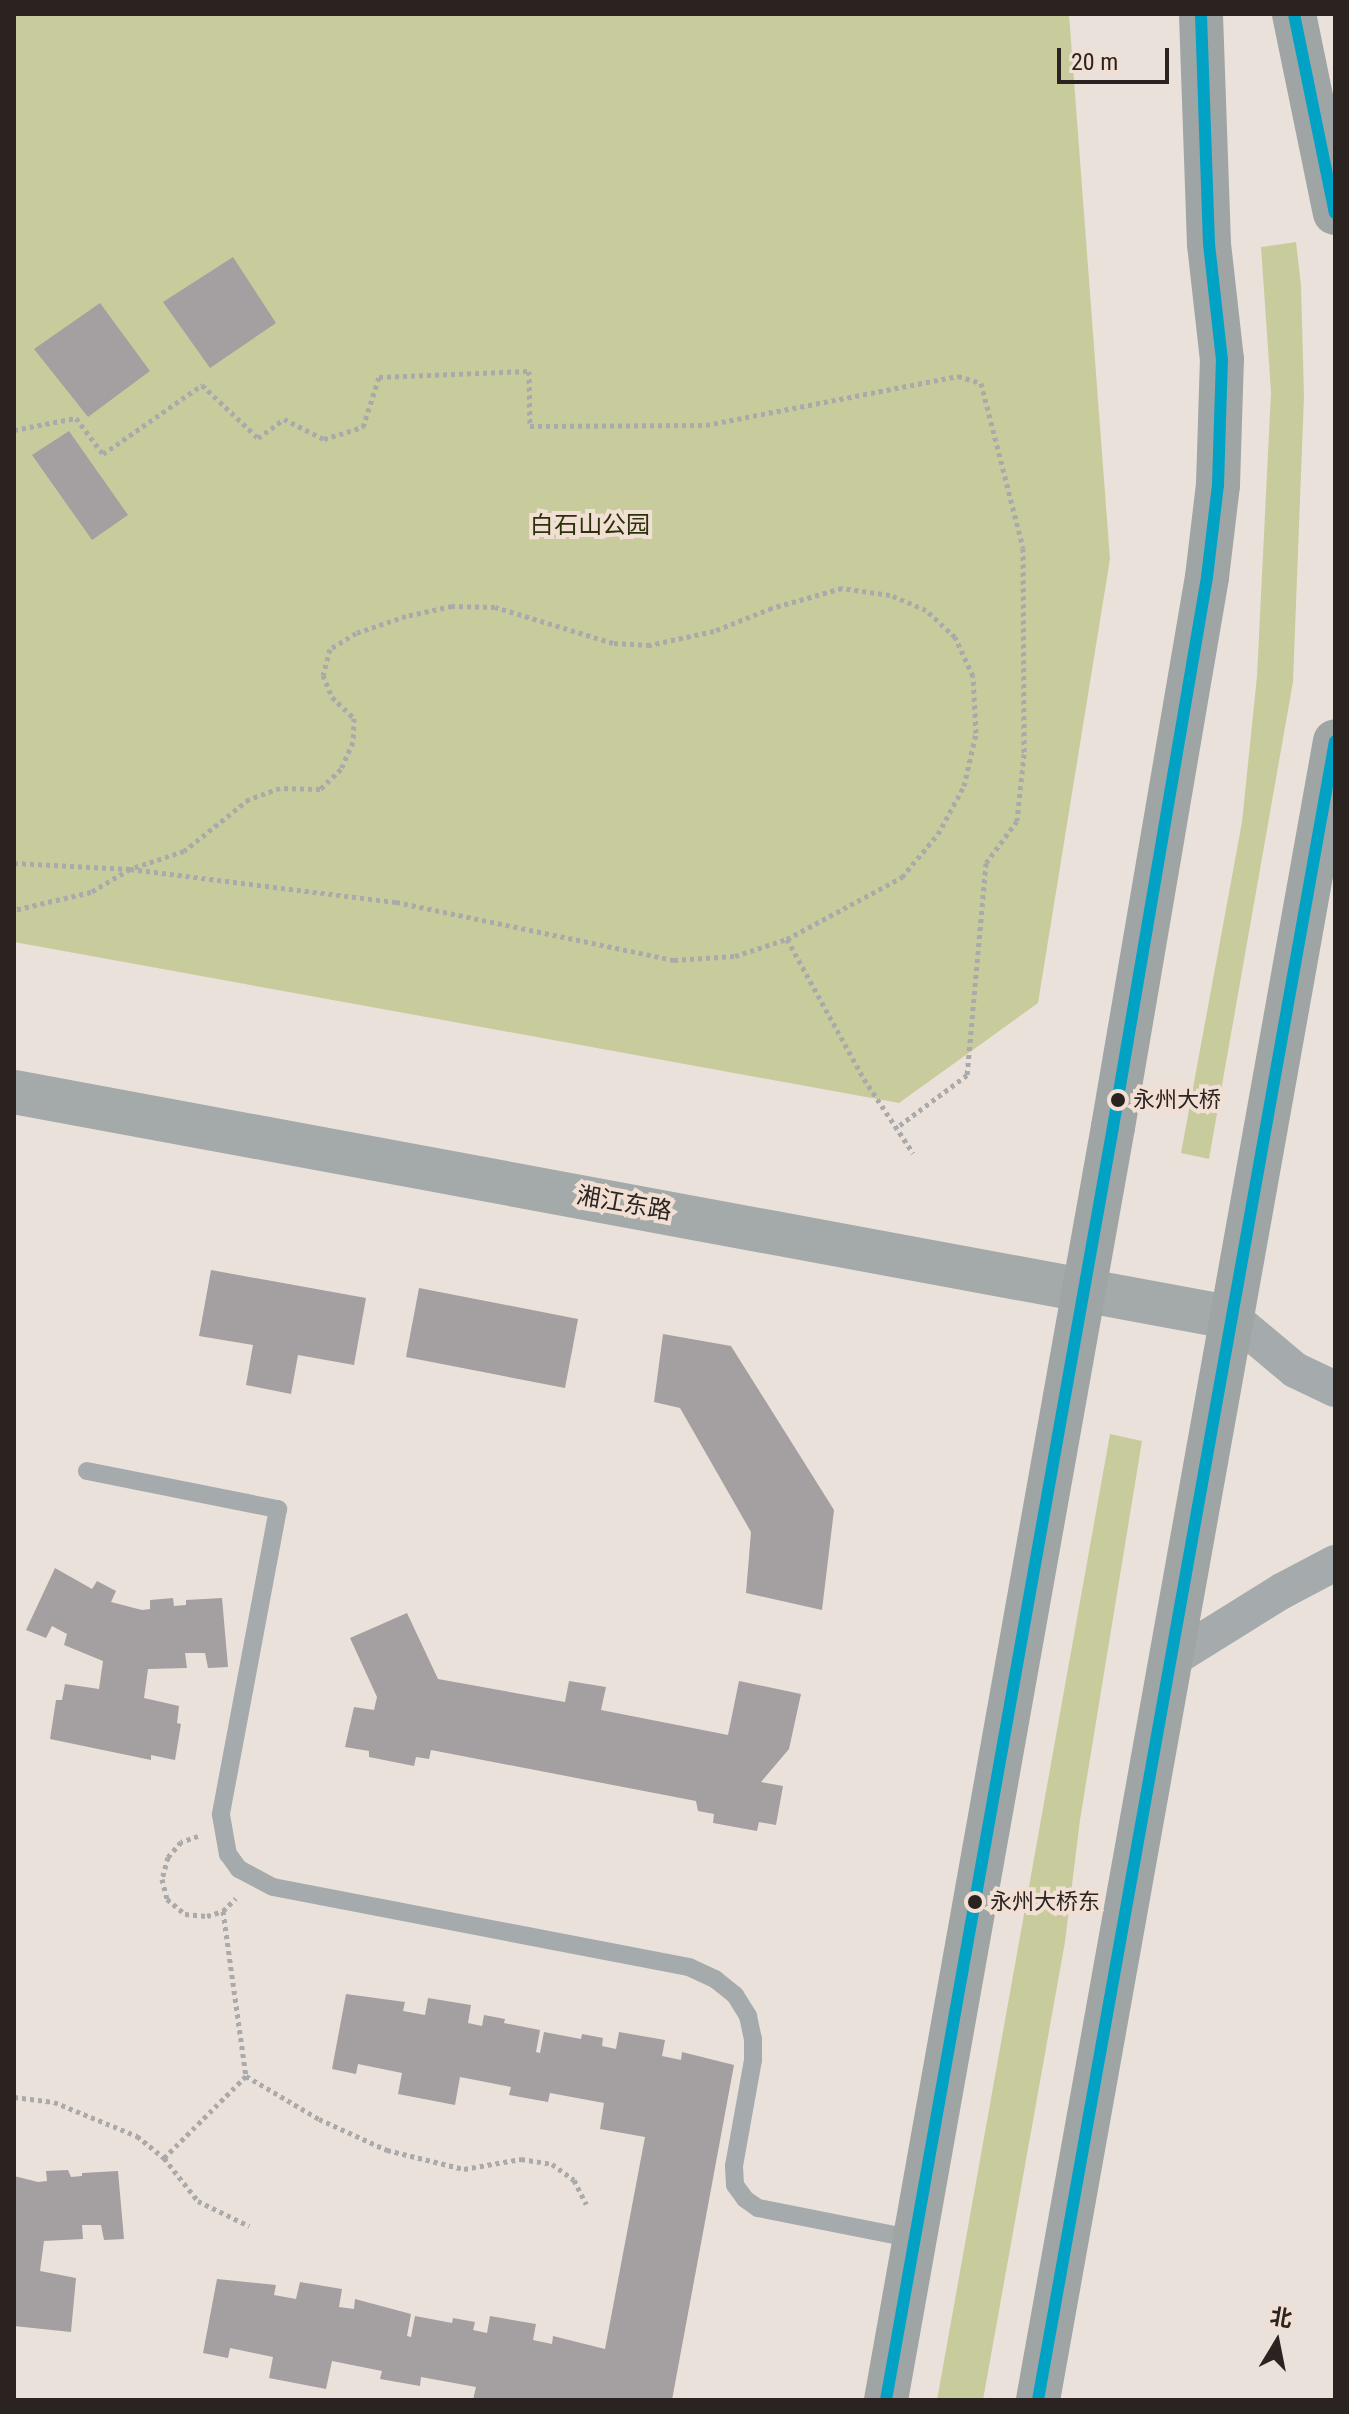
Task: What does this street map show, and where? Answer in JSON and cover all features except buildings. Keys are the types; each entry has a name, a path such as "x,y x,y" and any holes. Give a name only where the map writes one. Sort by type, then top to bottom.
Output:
{"main road":[{"path":"886,2400 1084,1290 1207,577 1218,485 1222,360 1209,244 1201,14"},
{"path":"1294,14 1335,213"},
{"path":"1038,2400 1233,1318 1322,875 1335,741"},
{"name":"湘江东路","path":"14,1092 1233,1318"}],"street":[{"path":"1233,1318 1295,1370 1335,1389"},
{"path":"1171,1660 1282,1591 1335,1563"}],"lane":[{"path":"87,1471 278,1509 221,1815 228,1854 245,1873 273,1887 689,1967 715,1979 735,1995 748,2016 753,2039 753,2060 734,2166 735,2185 745,2199 758,2208 915,2239"}],"path":[{"path":"14,430 76,418 103,454 202,385 258,438 284,419 324,439 363,427 379,377 529,371 530,426 706,425 958,376 981,383 1023,548 1024,754 1017,821 986,863 967,1075 896,1128"},
{"path":"14,863 130,869 396,902 674,960 735,956 787,939 902,877 938,834 964,786 976,733 973,676 955,637 926,610 890,595 842,588 772,608 714,631 650,645 613,643 495,607 452,606 356,633 330,649 323,675 332,697 354,718 353,742 341,769 320,789 280,788 249,799 184,851 130,869 91,892 14,910"},
{"path":"787,939 864,1079 913,1153"},
{"path":"223,1837 201,1835 181,1842 168,1857 162,1879 167,1899 185,1914 207,1916 223,1911 239,1895 245,1873"},
{"path":"223,1911 246,2076"},
{"path":"164,2158 246,2076"},
{"path":"246,2076 319,2119 387,2150 464,2169 521,2159 552,2164 574,2180 586,2204"},
{"path":"14,2097 54,2102 137,2136 164,2158 198,2201 249,2226"}],"green space":[{"name":"白石山公园","path":"14,14 1069,14 1110,559 1038,1003 899,1103 14,942"},
{"path":"1296,242 1301,285 1304,396 1293,682 1209,1159 1181,1153 1242,822 1257,676 1271,392 1261,247"},
{"path":"1110,1434 1142,1441 1080,1820 1065,1942 983,2400 937,2400"}],"transit line":[{"path":"886,2400 1113,1127 1207,577 1218,485 1222,360 1209,244 1201,14"},
{"path":"1294,14 1335,213"},
{"path":"1038,2400 1335,741"}],"place":[{"name":"永州大桥","path":"1118,1100"},
{"name":"永州大桥东","path":"975,1902"}]}
